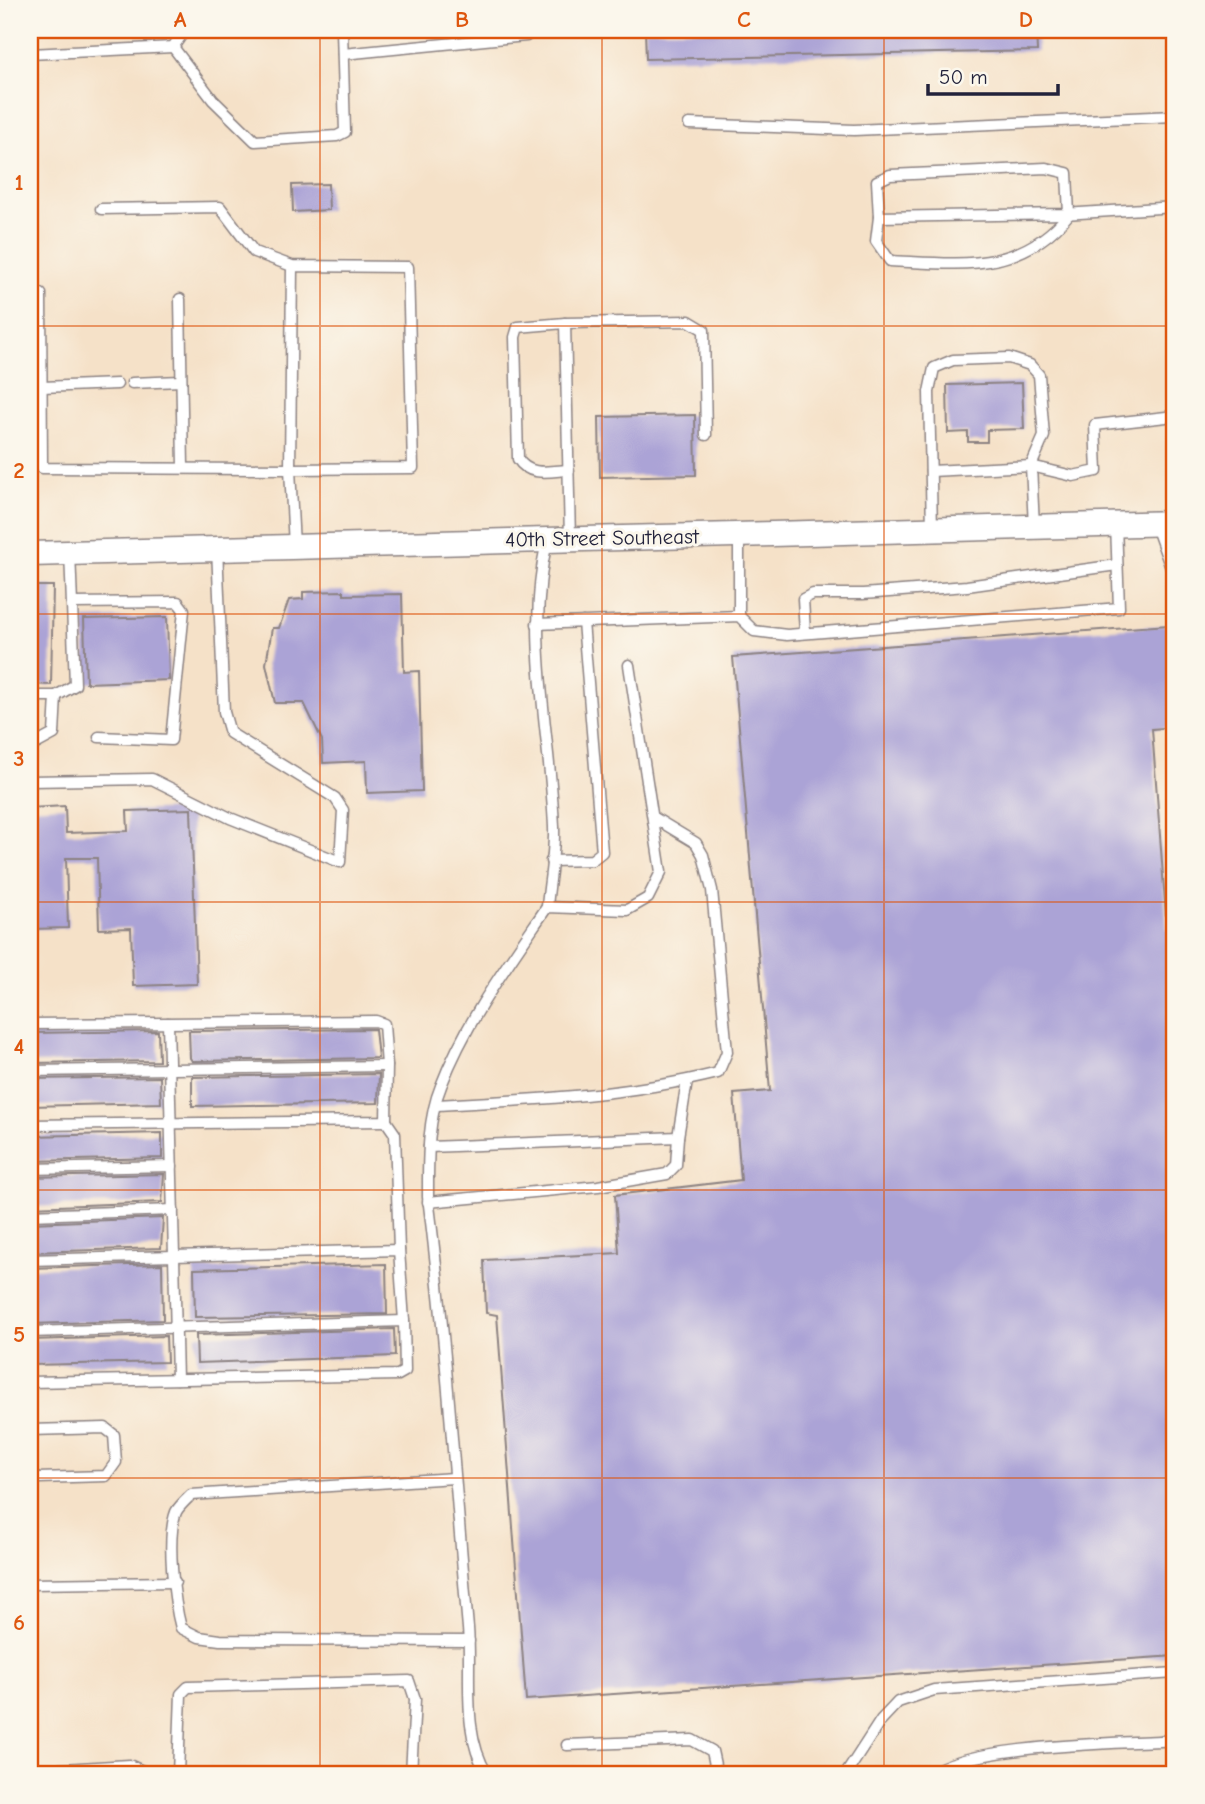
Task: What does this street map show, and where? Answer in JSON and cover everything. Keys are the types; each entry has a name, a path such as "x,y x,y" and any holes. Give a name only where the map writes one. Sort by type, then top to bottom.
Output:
{"street":[{"name":"40th Street Southeast","path":"30,554 1165,523"}],"lane":[{"path":"173,47 185,30"},
{"path":"173,47 213,100 255,141 337,136 345,132 342,30"},
{"path":"343,54 526,36 529,30"},
{"path":"30,54 173,47"},
{"path":"689,124 854,130 1175,116"},
{"path":"1046,168 1068,173 1069,214 1056,230 1025,252 980,265 890,261 876,241 879,216 877,181 890,175 1046,168"},
{"path":"879,216 1069,214 1175,207"},
{"path":"41,294 42,468 413,468 408,267 292,266 254,252 220,208 101,209"},
{"path":"292,266 290,469 294,546"},
{"path":"180,299 183,467"},
{"path":"569,470 532,471 523,467 518,459 515,337 518,327 525,324 689,321 704,330 705,435"},
{"path":"487,1774 479,1761 471,1726 469,1640 428,1202 429,1147 440,1088 479,1009 547,907 554,830 537,624 541,568 559,539 569,470 565,323"},
{"path":"932,529 929,379 934,368 953,360 1009,358 1030,365 1039,374 1044,436 1031,466 1034,526"},
{"path":"30,376 42,381 117,384"},
{"path":"132,383 181,381"},
{"path":"931,471 1031,466 1073,475 1097,471 1095,425 1175,416"},
{"path":"1165,523 1175,579"},
{"path":"739,534 739,616 754,631 805,633 1119,608 1116,524"},
{"path":"30,781 152,779 230,818 340,862 343,810 335,799 230,733 225,712 217,548"},
{"path":"30,696 57,696 75,685 69,551"},
{"path":"805,633 803,599 813,594 863,594 967,586 1117,565"},
{"path":"72,603 178,602 184,610 171,740 99,737"},
{"path":"537,624 739,616"},
{"path":"551,861 593,860 602,852 583,622"},
{"path":"547,907 627,910 648,898 662,872 629,665"},
{"path":"30,747 54,734 57,696"},
{"path":"436,1105 553,1098 687,1081 718,1073 727,1052 712,890 696,843 653,817"},
{"path":"30,1024 376,1021 384,1024 387,1066 386,1121 395,1134 405,1371 398,1375 30,1382"},
{"path":"168,1023 177,1379"},
{"path":"30,1071 387,1066"},
{"path":"428,1202 598,1186 667,1174 676,1165 687,1081"},
{"path":"30,1125 386,1121"},
{"path":"429,1147 678,1137"},
{"path":"30,1169 172,1166"},
{"path":"30,1215 173,1210"},
{"path":"30,1260 399,1250"},
{"path":"30,1332 404,1321"},
{"path":"30,1430 105,1428 114,1435 116,1462 106,1476 38,1478 32,1474 30,1459"},
{"path":"454,1478 191,1496 176,1511 172,1535 175,1582 181,1628 199,1636 220,1640 469,1640"},
{"path":"30,1584 175,1582"},
{"path":"846,1774 881,1720 898,1702 934,1690 1175,1674"},
{"path":"178,1774 181,1694 188,1687 409,1681 415,1699 411,1774"},
{"path":"567,1745 692,1740 712,1751 717,1774"},
{"path":"931,1774 940,1767 993,1753 1175,1740"},
{"path":"30,1771 129,1765 149,1774"}],"building":[{"path":"645,30 1036,30 1037,51 646,59"},
{"path":"328,184 329,210 293,212 292,185"},
{"path":"1022,383 1024,429 987,430 987,442 968,442 968,432 948,433 947,385"},
{"path":"695,415 696,475 600,477 599,417"},
{"path":"30,586 53,586 51,685 30,684"},
{"path":"344,591 344,595 402,594 404,672 419,671 422,791 367,793 366,761 323,763 322,740 304,703 275,703 266,664 272,628 279,628 289,600 303,599 303,592"},
{"path":"167,617 169,680 86,683 84,619"},
{"path":"1168,625 1175,727 1152,729 1167,929 1175,929 1175,1656 526,1700 497,1315 486,1313 484,1260 619,1253 615,1195 741,1180 734,1094 770,1091 733,657"},
{"path":"65,806 66,833 128,831 127,811 191,809 197,984 133,986 131,928 99,929 97,858 66,858 68,928 30,929 30,808"},
{"path":"375,1029 378,1058 192,1061 190,1058 189,1031"},
{"path":"158,1031 159,1061 30,1063 30,1033"},
{"path":"379,1074 378,1103 192,1106 192,1077"},
{"path":"160,1077 161,1103 30,1106 30,1079"},
{"path":"162,1133 162,1158 30,1161 30,1136"},
{"path":"164,1174 162,1202 30,1207 30,1177"},
{"path":"163,1218 161,1248 30,1252 30,1223"},
{"path":"162,1264 163,1320 30,1324 30,1268"},
{"path":"386,1264 387,1314 195,1317 194,1269"},
{"path":"394,1329 395,1356 197,1363 196,1335"},
{"path":"166,1336 167,1362 30,1365 30,1340"}]}
